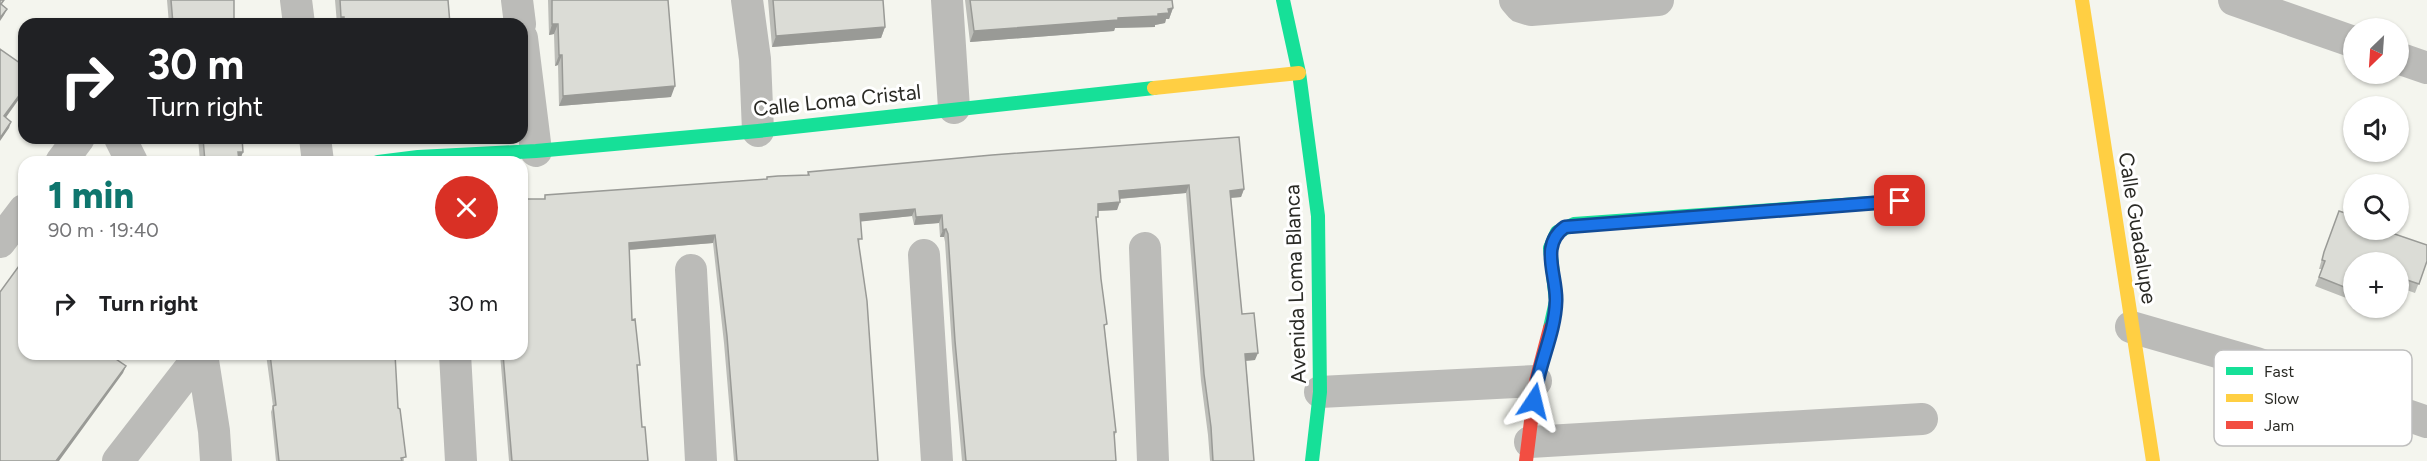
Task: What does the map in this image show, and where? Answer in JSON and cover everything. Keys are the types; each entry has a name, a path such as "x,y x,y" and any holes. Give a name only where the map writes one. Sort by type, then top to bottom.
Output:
{"street":[{"path":"296,0 298,18"},
{"path":"518,0 520,18"},
{"path":"747,0 755,59 758,131"},
{"path":"947,0 954,108"},
{"name":"Avenida Loma Blanca","path":"1283,0 1299,73 1318,216 1320,392 1312,461"},
{"path":"1515,0 1521,7 1531,10 1658,0"},
{"name":"Calle Guadalupe","path":"2082,0 2153,461"},
{"path":"2234,0 2343,38"},
{"path":"2409,62 2427,68"},
{"name":"Calle Loma Cristal","path":"438,156 536,151 758,131 954,108 1299,73"},
{"path":"528,86 536,151"},
{"path":"1900,201 1565,227 1557,232 1550,248 1556,301 1547,345 1536,381 1528,451 1922,419"},
{"path":"0,242 18,218"},
{"path":"1145,248 1153,461"},
{"path":"924,255 937,461"},
{"path":"691,270 701,461"},
{"path":"2131,327 2214,351"},
{"path":"118,461 196,360"},
{"path":"202,360 214,431 216,461"},
{"path":"455,360 461,461"},
{"path":"1320,392 1536,381"},
{"path":"2412,417 2427,422"}],"building":[{"path":"0,0 4,0 1,4 7,9 0,18"},
{"path":"171,0 234,0 234,18 172,18"},
{"path":"340,0 448,0 450,18 344,18 341,17"},
{"path":"552,0 668,0 675,86 563,96 562,55 559,55 558,24 552,24"},
{"path":"773,0 883,0 885,27 776,36"},
{"path":"970,0 1172,0 1173,8 1168,9 1169,13 1158,14 1158,16 974,31"},
{"path":"0,49 18,62 18,97 4,116 11,122 0,138"},
{"path":"1239,137 1244,189 1230,191 1242,314 1254,313 1258,353 1245,354 1254,461 1213,461 1189,185 1119,191 1120,202 1098,204 1098,217 1096,217 1107,324 1104,325 1116,432 1114,432 1116,461 966,461 948,234 946,229 943,230 942,215 916,217 915,209 860,214 862,239 858,239 867,301 878,461 737,461 727,336 715,235 629,243 632,320 635,319 640,365 637,365 642,427 645,427 648,461 512,461 504,360 528,360 528,199 545,199 545,195 767,179 767,177 809,175 808,172 992,155"},
{"path":"204,144 242,144 243,152 238,152 238,156 204,156"},
{"path":"2339,211 2343,212 2343,240 2409,239 2427,245 2427,261 2419,284 2409,281 2409,252 2343,252 2343,287 2319,277 2325,261 2322,260"},
{"path":"18,267 18,360 117,360 126,366 56,461 0,461 0,292"},
{"path":"271,360 395,360 398,408 400,409 406,457 401,458 402,461 279,461 273,406 276,405"}],"traffic: fast":[{"path":"1283,0 1299,73 1318,216 1320,392 1312,461"},
{"path":"438,156 536,151 758,131 1154,88"},
{"path":"1550,328 1556,301 1550,248 1557,232 1574,224 1900,201"}],"traffic: slow":[{"path":"2082,0 2153,461"},
{"path":"1154,88 1299,73"}],"traffic: jam":[{"path":"1526,461 1536,381 1550,328"}],"route":[{"path":"1534,401 1536,381 1547,345 1556,301 1550,248 1552,239 1565,227 1900,201"}]}
